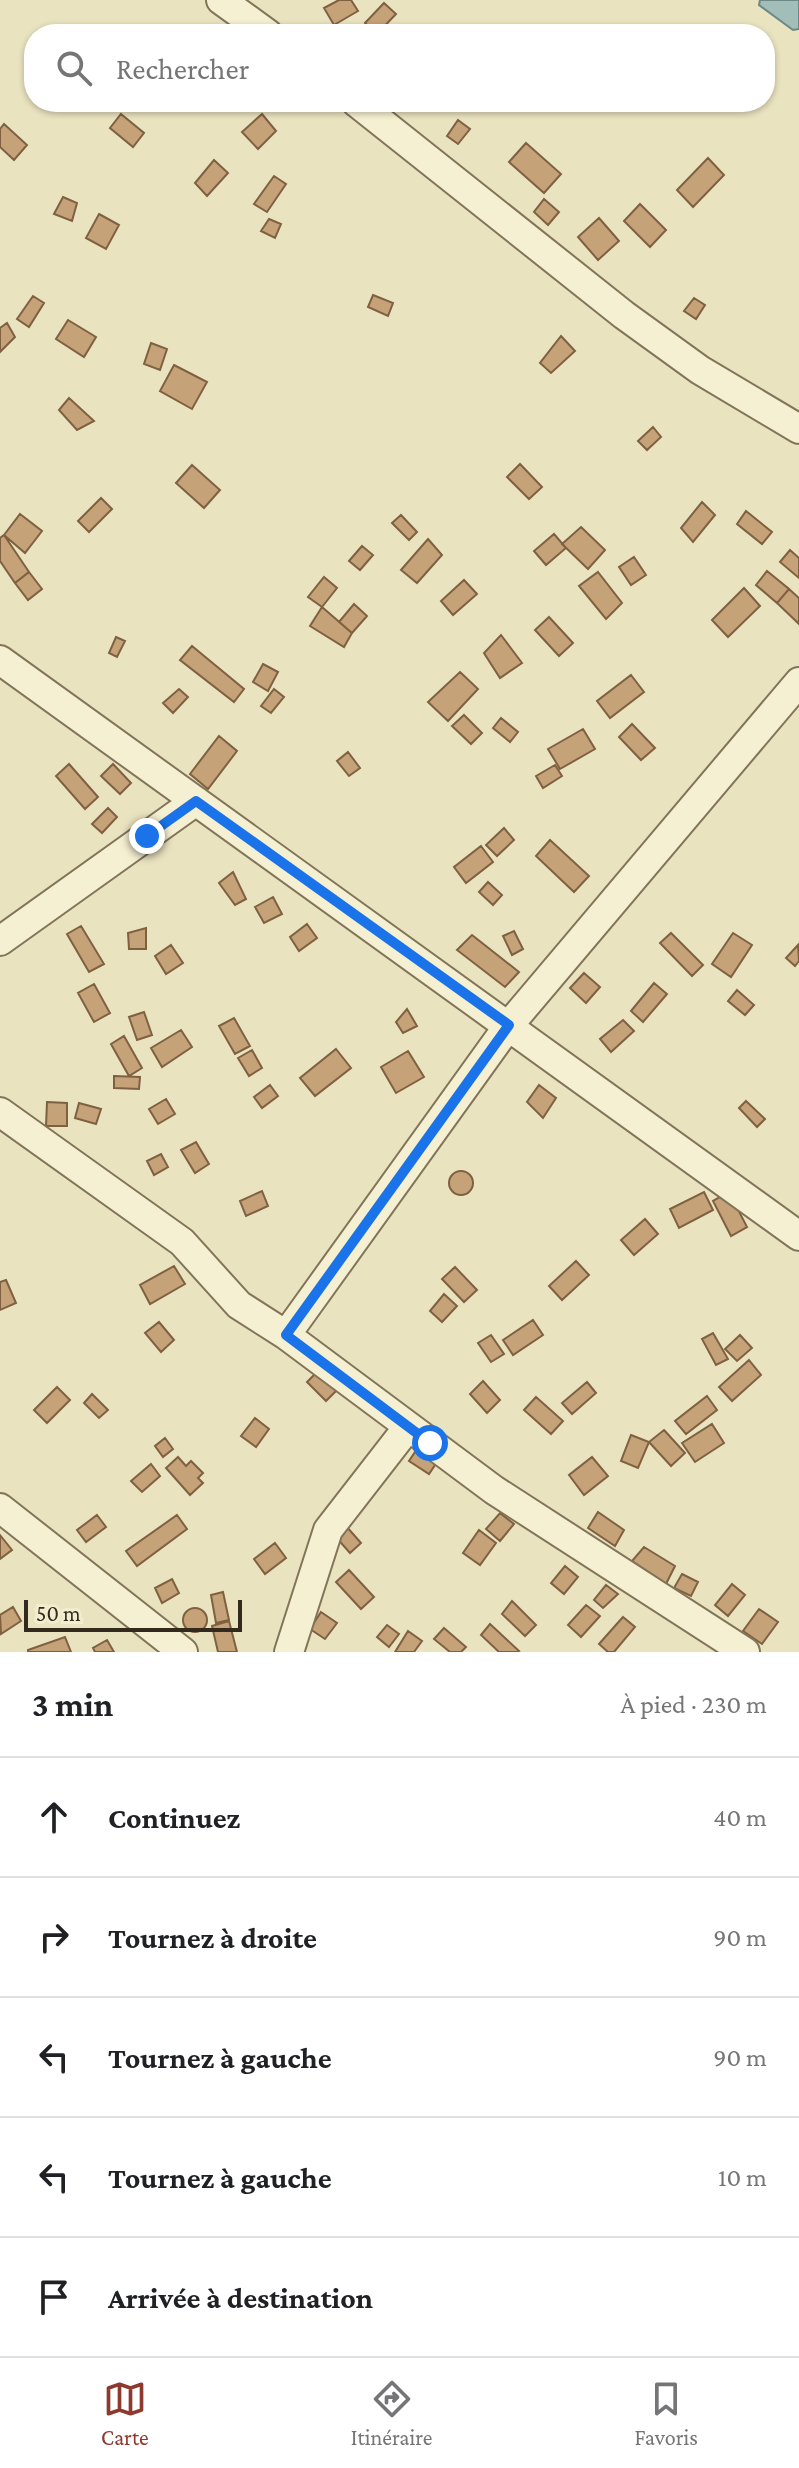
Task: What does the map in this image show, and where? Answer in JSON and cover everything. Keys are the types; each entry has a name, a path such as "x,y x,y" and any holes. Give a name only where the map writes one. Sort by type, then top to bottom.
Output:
{"street":[{"path":"221,0 254,24"},
{"path":"369,112 624,315 700,370 799,429"},
{"path":"0,660 799,1236"},
{"path":"286,1335 509,1025 799,682"},
{"path":"0,941 196,801"},
{"path":"0,1112 182,1242 239,1305 286,1335 494,1490 745,1652"},
{"path":"289,1652 328,1530 408,1427"},
{"path":"0,1508 183,1652"}],"water":[{"path":"760,0 799,0 799,29 793,30 759,5"}],"building":[{"path":"339,0 351,0 358,11 333,24 324,8"},
{"path":"384,3 396,14 386,24 365,23"},
{"path":"121,114 144,133 133,147 110,128"},
{"path":"262,114 276,131 258,149 242,132"},
{"path":"458,120 470,129 458,144 447,136"},
{"path":"4,124 27,145 14,160 0,147 0,129"},
{"path":"526,143 561,174 544,193 509,162"},
{"path":"708,158 724,175 693,207 677,190"},
{"path":"214,160 228,173 207,196 195,183"},
{"path":"274,176 286,184 267,212 254,204"},
{"path":"63,197 77,203 72,221 54,214"},
{"path":"544,199 559,212 548,225 534,212"},
{"path":"640,204 666,230 650,247 624,221"},
{"path":"99,214 119,225 106,249 86,238"},
{"path":"599,218 619,241 598,260 578,237"},
{"path":"269,219 281,224 275,238 261,231"},
{"path":"373,295 393,303 388,316 368,307"},
{"path":"33,296 44,303 29,327 17,319"},
{"path":"694,298 705,305 696,319 684,311"},
{"path":"68,320 96,337 84,357 56,339"},
{"path":"7,323 15,337 0,352 0,328"},
{"path":"561,336 575,351 551,373 540,363"},
{"path":"151,343 167,349 160,370 144,364"},
{"path":"174,365 207,382 192,409 160,391"},
{"path":"69,398 94,421 77,430 59,410"},
{"path":"653,427 661,437 647,450 638,441"},
{"path":"520,464 542,487 529,499 507,477"},
{"path":"192,465 220,490 204,508 176,483"},
{"path":"101,498 112,509 89,532 78,521"},
{"path":"702,502 715,515 693,542 681,528"},
{"path":"746,511 772,532 762,544 737,524"},
{"path":"20,514 42,531 25,553 4,535"},
{"path":"401,515 417,532 409,540 392,523"},
{"path":"581,527 605,550 588,569 562,544"},
{"path":"554,534 566,548 546,565 534,551"},
{"path":"4,535 29,572 15,583 0,561 0,538"},
{"path":"428,539 442,555 417,583 401,570"},
{"path":"362,546 373,555 360,570 349,561"},
{"path":"790,550 799,558 799,578 780,562"},
{"path":"634,557 646,575 631,585 619,567"},
{"path":"767,571 789,589 777,603 756,585"},
{"path":"29,572 42,589 28,600 15,583"},
{"path":"598,572 622,603 606,619 579,586"},
{"path":"324,577 337,588 322,607 308,597"},
{"path":"464,580 477,594 453,615 441,601"},
{"path":"744,588 760,606 728,637 712,620"},
{"path":"789,589 799,598 799,624 777,603"},
{"path":"354,604 367,616 352,633 339,622"},
{"path":"322,607 352,633 344,647 310,626"},
{"path":"549,617 573,643 559,656 535,630"},
{"path":"501,635 522,663 500,678 484,653"},
{"path":"116,637 125,641 117,657 109,653"},
{"path":"192,646 244,689 234,702 180,660"},
{"path":"263,664 278,672 268,691 253,682"},
{"path":"460,672 478,689 448,721 428,702"},
{"path":"631,675 644,692 610,718 597,701"},
{"path":"179,689 188,697 173,713 163,703"},
{"path":"274,689 284,697 271,713 261,706"},
{"path":"464,715 482,733 471,744 452,726"},
{"path":"501,718 518,732 510,742 493,728"},
{"path":"632,724 655,748 641,760 619,737"},
{"path":"583,729 595,749 560,769 548,749"},
{"path":"219,736 237,751 208,789 190,774"},
{"path":"348,752 360,768 349,776 337,761"},
{"path":"69,764 98,797 85,809 56,776"},
{"path":"113,764 131,783 120,794 101,776"},
{"path":"555,765 562,776 543,788 536,776"},
{"path":"108,808 117,817 102,833 92,824"},
{"path":"504,828 514,840 497,856 486,845"},
{"path":"550,840 589,876 574,892 536,856"},
{"path":"481,846 493,862 466,883 454,867"},
{"path":"233,872 246,899 235,905 219,883"},
{"path":"488,882 502,895 493,905 479,892"},
{"path":"273,897 282,914 264,923 255,907"},
{"path":"307,924 317,938 299,951 290,937"},
{"path":"81,926 104,964 89,972 67,934"},
{"path":"146,928 146,949 129,949 128,933"},
{"path":"514,931 523,949 512,955 503,936"},
{"path":"671,933 703,965 692,976 660,943"},
{"path":"733,933 752,945 731,977 712,964"},
{"path":"472,935 519,972 505,987 457,950"},
{"path":"171,945 183,963 166,974 155,956"},
{"path":"798,945 799,961 795,966 786,958"},
{"path":"584,973 600,987 586,1003 570,988"},
{"path":"654,983 667,994 643,1022 631,1011"},
{"path":"94,984 110,1013 94,1022 78,993"},
{"path":"737,990 754,1005 745,1015 728,1001"},
{"path":"407,1009 417,1026 403,1033 396,1022"},
{"path":"144,1012 152,1035 137,1040 129,1017"},
{"path":"234,1018 250,1046 235,1054 219,1026"},
{"path":"623,1020 634,1031 611,1052 600,1039"},
{"path":"181,1030 192,1047 162,1067 151,1048"},
{"path":"124,1036 142,1068 129,1076 111,1044"},
{"path":"336,1049 351,1068 315,1096 300,1078"},
{"path":"252,1050 262,1068 249,1076 238,1058"},
{"path":"408,1051 424,1077 396,1093 381,1067"},
{"path":"114,1076 140,1077 139,1089 114,1088"},
{"path":"270,1085 278,1096 262,1108 254,1097"},
{"path":"539,1085 556,1098 543,1118 527,1102"},
{"path":"166,1099 175,1114 158,1124 149,1109"},
{"path":"746,1101 765,1119 757,1127 739,1108"},
{"path":"47,1102 67,1103 67,1126 46,1126"},
{"path":"79,1103 101,1109 96,1124 75,1118"},
{"path":"196,1142 209,1164 195,1173 181,1150"},
{"path":"161,1154 168,1167 154,1175 147,1161"},
{"path":"461,1171 470,1174 473,1183 470,1192 461,1195 452,1192 449,1183 452,1174"},
{"path":"262,1191 268,1206 246,1216 240,1201"},
{"path":"704,1192 713,1210 679,1228 670,1209"},
{"path":"729,1192 747,1227 731,1236 713,1201"},
{"path":"645,1219 658,1234 634,1255 621,1240"},
{"path":"576,1261 589,1275 562,1300 549,1286"},
{"path":"174,1266 185,1284 150,1304 140,1285"},
{"path":"455,1267 477,1290 464,1302 442,1279"},
{"path":"6,1280 16,1303 0,1310 0,1282"},
{"path":"444,1294 457,1306 442,1322 430,1311"},
{"path":"533,1320 543,1335 513,1355 503,1340"},
{"path":"159,1322 174,1340 161,1352 145,1333"},
{"path":"713,1333 728,1359 716,1365 702,1339"},
{"path":"491,1335 504,1354 491,1362 478,1343"},
{"path":"740,1335 752,1348 737,1361 725,1349"},
{"path":"749,1360 761,1375 732,1401 719,1387"},
{"path":"319,1370 338,1389 326,1401 307,1382"},
{"path":"483,1381 500,1400 487,1413 470,1394"},
{"path":"587,1382 596,1393 572,1414 562,1403"},
{"path":"57,1387 70,1400 47,1423 34,1410"},
{"path":"92,1394 108,1410 99,1418 84,1403"},
{"path":"707,1396 717,1410 686,1434 675,1421"},
{"path":"536,1397 563,1421 551,1434 524,1410"},
{"path":"255,1418 269,1429 256,1447 241,1436"},
{"path":"712,1424 724,1443 695,1462 682,1443"},
{"path":"664,1430 685,1453 671,1466 649,1442"},
{"path":"631,1435 649,1442 638,1468 621,1461"},
{"path":"165,1438 173,1449 163,1457 155,1446"},
{"path":"417,1449 437,1462 429,1474 409,1461"},
{"path":"178,1457 186,1466 191,1461 203,1473 198,1478 203,1483 190,1495 166,1468"},
{"path":"592,1457 608,1476 584,1495 569,1475"},
{"path":"151,1464 160,1476 142,1492 131,1481"},
{"path":"598,1512 624,1530 615,1546 588,1528"},
{"path":"500,1513 514,1524 500,1541 486,1529"},
{"path":"97,1515 106,1527 86,1542 77,1530"},
{"path":"177,1515 187,1529 137,1566 126,1551"},
{"path":"346,1526 361,1543 350,1553 335,1536"},
{"path":"479,1530 496,1543 480,1565 463,1553"},
{"path":"0,1535 12,1550 0,1559"},
{"path":"275,1543 286,1558 265,1574 254,1559"},
{"path":"644,1547 675,1566 666,1584 632,1561"},
{"path":"565,1566 578,1577 564,1594 551,1583"},
{"path":"349,1570 374,1597 361,1609 336,1582"},
{"path":"682,1574 698,1582 691,1596 674,1588"},
{"path":"172,1579 179,1593 162,1603 155,1588"},
{"path":"732,1584 745,1595 728,1616 715,1605"},
{"path":"606,1585 618,1594 603,1608 594,1600"},
{"path":"223,1592 229,1620 216,1623 211,1595"},
{"path":"512,1601 536,1625 525,1636 502,1614"},
{"path":"586,1605 600,1616 581,1637 568,1625"},
{"path":"13,1607 21,1621 1,1634 0,1615"},
{"path":"190,1608 200,1608 207,1615 207,1625 200,1632 190,1632 183,1625 183,1615"},
{"path":"759,1609 778,1622 762,1644 743,1631"},
{"path":"321,1612 337,1623 325,1639 310,1629"},
{"path":"623,1617 635,1627 614,1652 608,1652 599,1644"},
{"path":"229,1621 237,1652 218,1652 212,1626"},
{"path":"490,1624 519,1651 499,1652 481,1635"},
{"path":"387,1625 399,1634 389,1647 377,1637"},
{"path":"444,1628 466,1647 461,1652 450,1652 434,1639"},
{"path":"408,1631 422,1641 414,1652 395,1652"},
{"path":"65,1637 71,1652 28,1652 28,1650"},
{"path":"107,1640 114,1652 95,1652 93,1648"}],"route":[{"path":"147,836 196,801 509,1025 286,1335 430,1443"}]}
